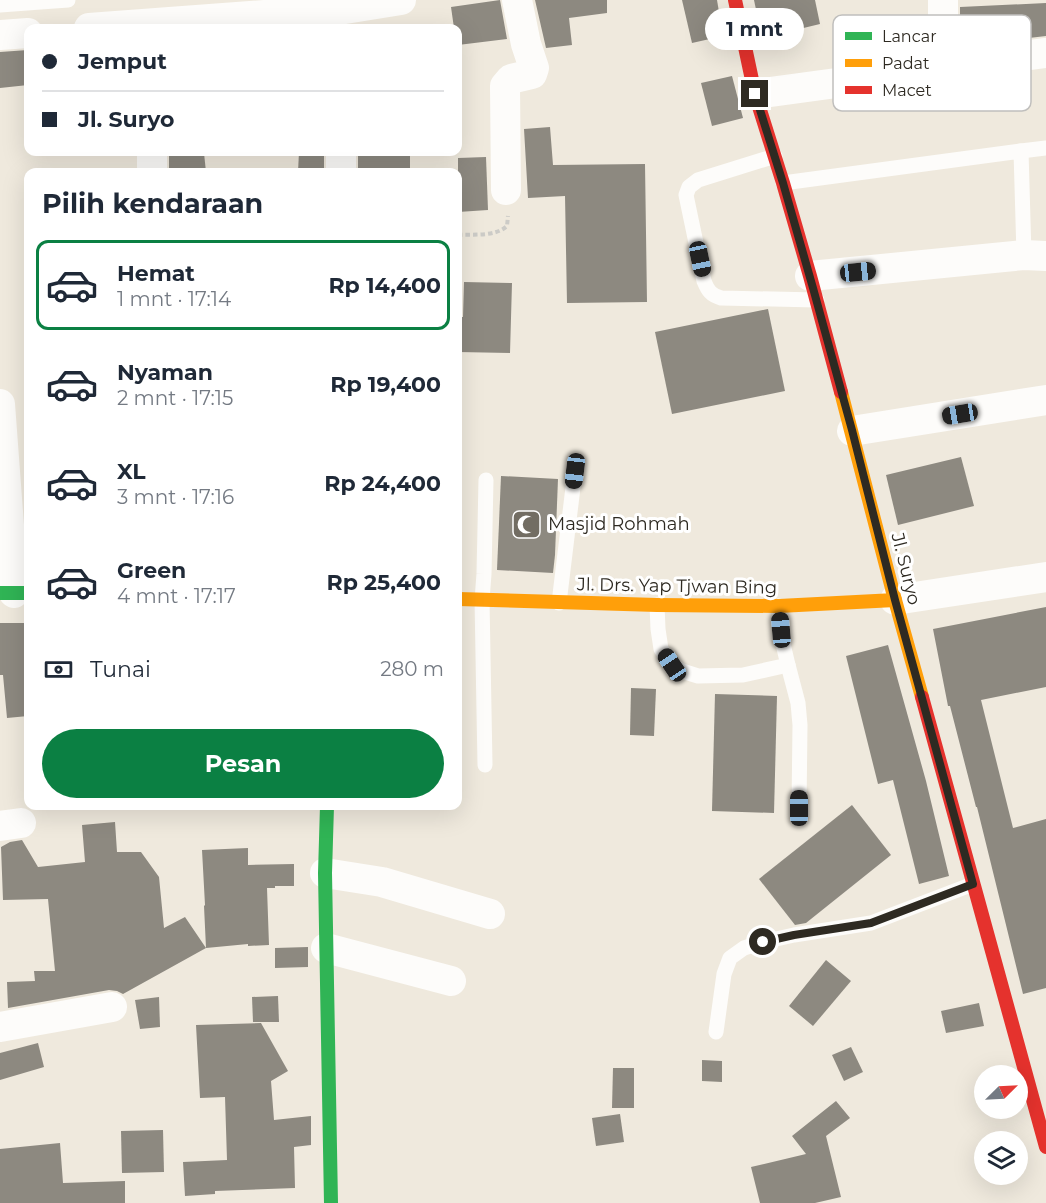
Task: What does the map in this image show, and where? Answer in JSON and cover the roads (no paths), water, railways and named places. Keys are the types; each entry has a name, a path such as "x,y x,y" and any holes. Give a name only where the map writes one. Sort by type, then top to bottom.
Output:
{"main road":[{"name":"Jl. Suryo","path":"735,0 755,94 813,288 895,600 1022,1065"},
{"name":"Jl. Drs. Yap Tjwan Bing","path":"462,599 779,606 895,600"},
{"path":"327,810 325,873 331,1203"},
{"path":"1028,1087 1046,1085"},
{"name":"Jl. Suryo","path":"1028,1087 1046,1147"}],"street":[{"path":"179,24 345,13 401,0"},
{"path":"506,190 505,86 511,79 532,74 534,68 524,36 517,0"},
{"path":"0,35 24,33"},
{"path":"1031,55 1046,53"},
{"path":"755,94 833,83"},
{"path":"813,288 1035,255"},
{"path":"852,430 1046,400"},
{"path":"0,404 14,593"},
{"path":"895,600 1046,577"},
{"path":"325,873 382,882 490,914"},
{"path":"326,948 451,981"},
{"path":"0,1027 112,1007"}],"lane":[{"path":"0,5 68,0"},
{"path":"783,183 1046,148"},
{"path":"1021,151 1035,255"},
{"path":"775,156 698,180 689,187 686,195 704,281 707,289 713,295 721,298 813,288"},
{"path":"559,603 575,471"},
{"path":"485,765 482,600 486,480"},
{"path":"657,605 657,630 661,649 672,665 682,671 698,676 743,675 788,665"},
{"path":"779,606 783,644 798,703 799,808"},
{"path":"716,1032 724,974 730,958 744,948 794,935 871,923 973,884"}],"place":[{"name":"Masjid Rohmah","path":"527,524"}]}
